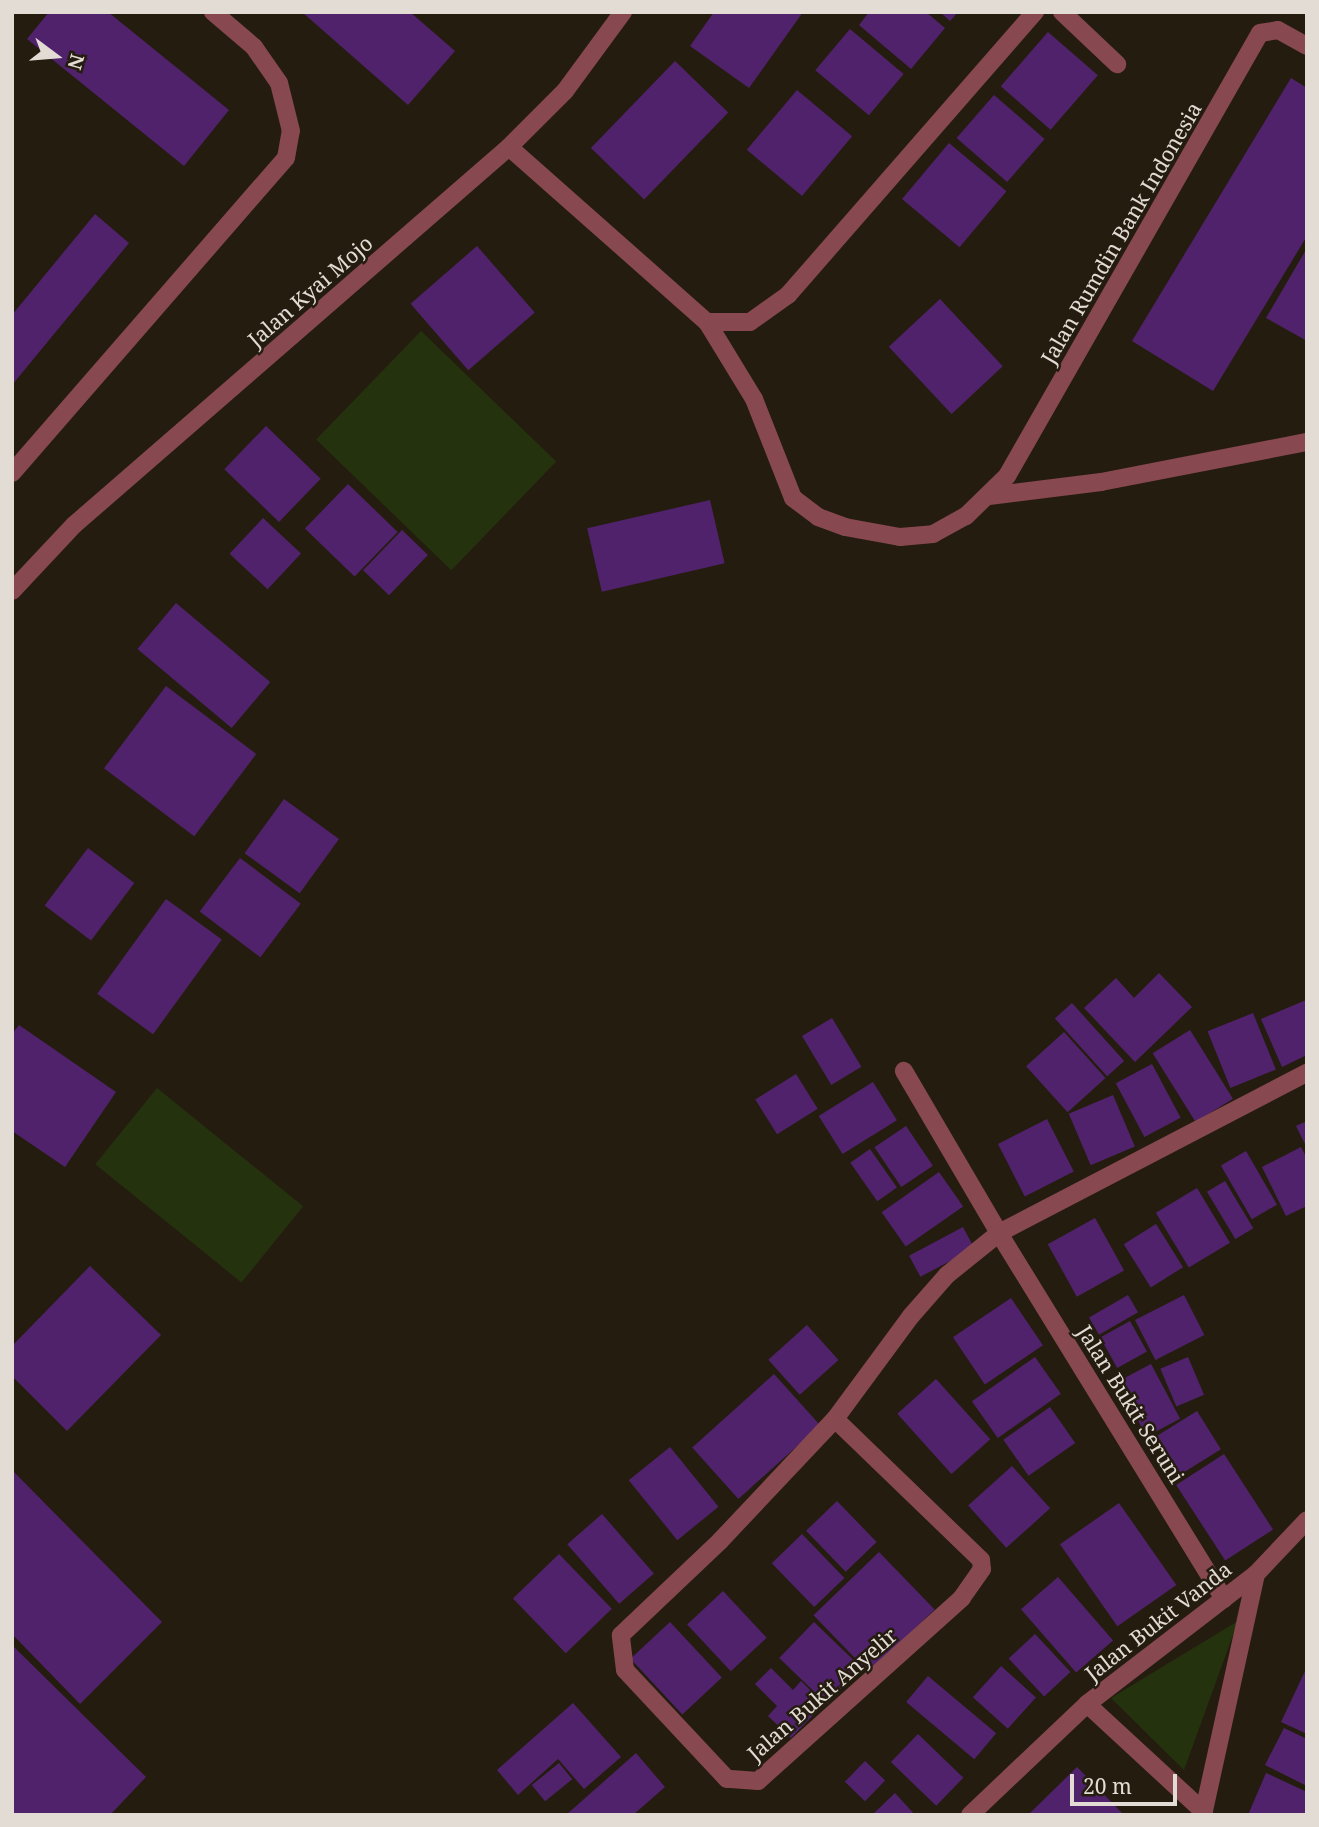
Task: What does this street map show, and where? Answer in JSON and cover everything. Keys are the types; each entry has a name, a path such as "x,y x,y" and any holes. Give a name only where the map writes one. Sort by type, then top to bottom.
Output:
{"street":[{"path":"12,473 286,158 291,131 279,83 254,47 213,12"},
{"name":"Jalan Kyai Mojo","path":"12,591 74,525 509,146 565,91 622,12"},
{"path":"707,321 750,322 788,295 1035,12"},
{"path":"1062,12 1117,64"},
{"name":"Jalan Rumdin Bank Indonesia","path":"509,146 707,321 754,399 793,498 805,509 845,527 917,537 951,525 989,496 1007,476 1260,33 1278,30 1307,46"},
{"path":"989,496 1101,482 1307,442"},
{"name":"Jalan Bukit Seruni","path":"904,1072 999,1233 1224,1599"},
{"path":"999,1233 1307,1073"},
{"name":"Jalan Bukit Anyelir","path":"835,1419 981,1560 982,1569 962,1598 758,1781 727,1779 625,1670 621,1635 720,1541 835,1419 920,1306 947,1275 999,1233"},
{"name":"Jalan Bukit Vanda","path":"970,1815 1087,1704 1256,1574 1307,1520"},
{"path":"1203,1813 1256,1574"},
{"name":"Jalan Bukit Vanda","path":"1087,1704 1203,1813"}],"green space":[{"path":"421,331 556,462 451,570 316,440"},
{"path":"157,1088 303,1206 241,1282 95,1164"},
{"path":"1238,1621 1184,1770 1111,1698"}],"building":[{"path":"49,12 108,12 229,110 184,166 27,39"},
{"path":"302,12 410,12 455,51 408,105"},
{"path":"714,12 803,12 749,88 690,46"},
{"path":"869,12 926,12 945,28 911,69 859,25"},
{"path":"940,12 958,12 950,21"},
{"path":"850,29 904,74 869,115 815,70"},
{"path":"1048,32 1098,75 1051,130 1001,86"},
{"path":"675,61 728,112 644,199 591,148"},
{"path":"1291,78 1307,88 1307,236 1213,391 1132,341"},
{"path":"797,90 852,136 802,196 747,150"},
{"path":"994,95 1045,139 1007,182 957,138"},
{"path":"949,143 1006,191 960,247 902,199"},
{"path":"95,214 129,243 12,385 12,315"},
{"path":"477,246 535,312 468,370 411,304"},
{"path":"1307,248 1307,341 1266,318"},
{"path":"940,299 1003,366 952,414 889,347"},
{"path":"266,426 321,479 279,522 224,469"},
{"path":"348,484 398,532 355,577 305,529"},
{"path":"710,500 725,563 602,592 587,528"},
{"path":"263,518 301,553 268,589 230,554"},
{"path":"402,530 428,555 389,595 363,570"},
{"path":"176,603 270,682 232,728 137,649"},
{"path":"166,686 256,754 194,836 104,768"},
{"path":"284,799 339,839 300,893 245,853"},
{"path":"88,848 134,883 91,940 45,906"},
{"path":"240,858 301,904 260,957 200,912"},
{"path":"166,899 222,940 153,1034 97,994"},
{"path":"1159,973 1192,1007 1135,1062 1084,1008 1116,978 1134,998"},
{"path":"1306,1000 1307,1055 1282,1067 1261,1019"},
{"path":"1072,1003 1124,1061 1107,1076 1055,1018"},
{"path":"1253,1013 1276,1070 1230,1088 1208,1031"},
{"path":"832,1018 861,1067 831,1085 802,1036"},
{"path":"19,1025 116,1092 65,1167 12,1131 12,1034"},
{"path":"1190,1030 1233,1099 1196,1122 1153,1053"},
{"path":"1064,1032 1105,1078 1068,1112 1026,1066"},
{"path":"1152,1064 1181,1118 1144,1137 1116,1083"},
{"path":"796,1074 818,1109 777,1134 755,1099"},
{"path":"873,1082 897,1120 843,1154 819,1116"},
{"path":"1113,1095 1135,1147 1091,1165 1069,1114"},
{"path":"1047,1119 1074,1172 1025,1197 998,1144"},
{"path":"1307,1121 1307,1148 1296,1126"},
{"path":"906,1126 933,1166 901,1187 874,1147"},
{"path":"1301,1147 1307,1159 1307,1206 1286,1216 1262,1167"},
{"path":"870,1149 897,1188 877,1201 850,1163"},
{"path":"1246,1151 1277,1205 1252,1219 1221,1166"},
{"path":"939,1172 963,1206 906,1247 882,1212"},
{"path":"1225,1181 1253,1228 1235,1239 1207,1192"},
{"path":"1197,1188 1230,1243 1189,1268 1156,1213"},
{"path":"1095,1218 1124,1270 1077,1297 1048,1244"},
{"path":"1156,1224 1183,1267 1151,1287 1124,1244"},
{"path":"963,1227 974,1248 920,1277 909,1256"},
{"path":"90,1266 161,1335 67,1431 12,1376 12,1346"},
{"path":"1128,1295 1138,1312 1099,1335 1089,1318"},
{"path":"1184,1295 1204,1335 1155,1360 1135,1320"},
{"path":"1011,1298 1043,1345 985,1384 953,1337"},
{"path":"1130,1321 1147,1352 1117,1368 1100,1337"},
{"path":"807,1325 838,1360 800,1395 768,1360"},
{"path":"1035,1357 1061,1394 998,1438 972,1401"},
{"path":"1188,1357 1204,1395 1176,1406 1160,1369"},
{"path":"1151,1364 1180,1419 1147,1437 1117,1382"},
{"path":"774,1374 820,1425 738,1499 692,1448"},
{"path":"936,1379 990,1439 952,1474 897,1414"},
{"path":"1050,1407 1075,1443 1029,1476 1003,1440"},
{"path":"1197,1411 1221,1449 1176,1477 1152,1439"},
{"path":"670,1447 718,1507 677,1540 629,1480"},
{"path":"1224,1454 1273,1529 1225,1561 1176,1485"},
{"path":"1012,1466 1050,1508 1006,1548 968,1505"},
{"path":"12,1470 162,1622 80,1704 12,1634"},
{"path":"837,1501 877,1542 846,1572 806,1531"},
{"path":"1119,1503 1176,1585 1117,1626 1060,1544"},
{"path":"602,1514 654,1574 619,1604 567,1544"},
{"path":"802,1534 844,1578 814,1607 772,1563"},
{"path":"879,1552 935,1610 869,1673 814,1615"},
{"path":"559,1554 612,1609 566,1653 513,1598"},
{"path":"1058,1577 1113,1640 1076,1673 1021,1609"},
{"path":"723,1591 767,1638 731,1671 687,1624"},
{"path":"670,1622 722,1678 682,1714 631,1659"},
{"path":"814,1622 861,1668 827,1704 779,1658"},
{"path":"1035,1634 1070,1672 1044,1697 1009,1659"},
{"path":"12,1645 146,1777 110,1815 12,1815"},
{"path":"1001,1666 1036,1697 1008,1729 973,1697"},
{"path":"1307,1667 1307,1734 1281,1722"},
{"path":"771,1668 793,1690 801,1681 824,1704 791,1738 768,1716 777,1706 755,1684"},
{"path":"928,1676 996,1733 974,1759 906,1702"},
{"path":"573,1703 621,1757 584,1789 558,1759 518,1795 497,1770"},
{"path":"1284,1728 1307,1739 1307,1786 1265,1765"},
{"path":"918,1734 963,1778 936,1806 891,1762"},
{"path":"636,1753 665,1787 633,1815 566,1815"},
{"path":"865,1761 885,1780 865,1801 845,1782"},
{"path":"559,1763 572,1779 545,1801 532,1785"},
{"path":"1077,1767 1124,1815 1028,1815"},
{"path":"1266,1773 1307,1792 1307,1815 1248,1815"},
{"path":"895,1793 915,1815 872,1815"}]}
